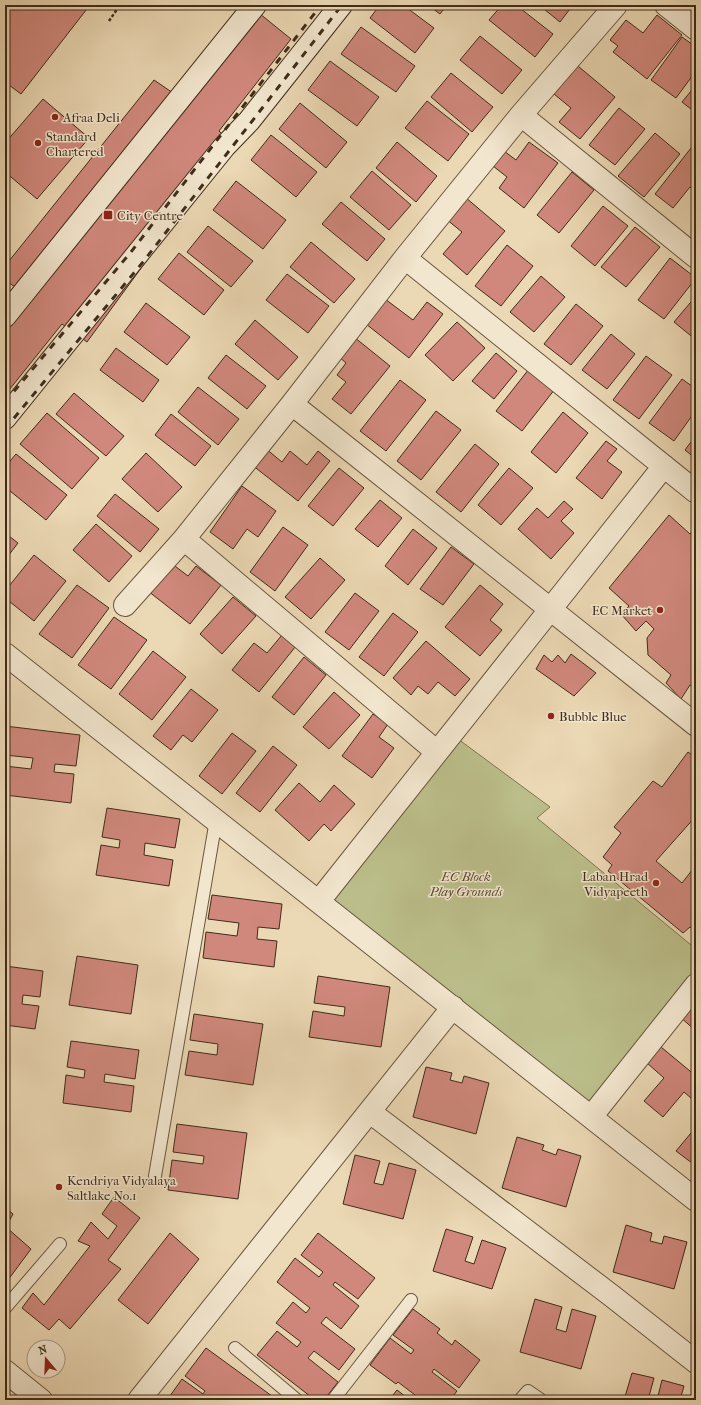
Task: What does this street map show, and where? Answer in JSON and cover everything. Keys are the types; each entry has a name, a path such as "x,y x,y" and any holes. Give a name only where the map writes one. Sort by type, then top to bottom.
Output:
{"street":[{"path":"5,316 255,5"},
{"path":"5,418 219,153 249,121 341,5"},
{"path":"125,604 184,538 292,404 405,258 521,114 616,5"},
{"path":"666,5 696,29"},
{"path":"521,114 696,257"},
{"path":"405,258 696,492"},
{"path":"292,404 696,725"},
{"path":"319,901 664,466"},
{"path":"184,538 437,752"},
{"path":"5,656 319,901 696,1200"},
{"path":"591,1117 696,985"},
{"path":"140,1400 453,1008"},
{"path":"370,1112 612,1296 696,1362"},
{"path":"5,1371 41,1400"}],"lane":[{"path":"155,1176 216,820"},
{"path":"5,1308 60,1244"},
{"path":"333,1400 411,1300"},
{"path":"235,1348 297,1400"},
{"path":"520,1400 528,1391 540,1400"}],"path":[{"path":"109,21 120,5"}],"green space":[{"name":"EC Block Play Grounds","path":"458,739 550,807 537,818 696,949 696,978 592,1108 329,899"}],"building":[{"path":"5,5 90,5 21,94 5,82"},
{"name":"City Centre","path":"241,5 249,5 291,39 219,131 232,144 87,342 62,324 5,395 5,300 15,287 5,280 5,266 154,80 173,93"},
{"path":"380,5 403,5 434,28 415,53 370,18"},
{"path":"428,5 447,5 440,14"},
{"path":"502,5 516,5 553,34 535,57 489,20"},
{"path":"539,5 573,5 560,22"},
{"path":"657,15 682,35 647,79 613,52 618,46 610,40 626,20 643,33"},
{"path":"361,27 415,66 396,92 341,54"},
{"path":"480,36 522,70 502,94 460,60"},
{"path":"682,37 696,47 696,71 676,98 651,80"},
{"path":"330,61 379,97 357,126 308,90"},
{"path":"578,66 615,97 580,139 559,122 571,108 554,94"},
{"path":"451,73 493,107 472,132 431,97"},
{"path":"696,85 696,113 682,102"},
{"path":"43,99 89,138 37,199 5,172 5,143"},
{"path":"427,101 469,134 448,161 405,128"},
{"path":"300,103 347,142 326,168 279,129"},
{"path":"619,108 645,129 615,165 589,145"},
{"path":"655,133 680,154 644,197 618,176"},
{"path":"271,135 317,172 296,197 251,160"},
{"path":"397,142 437,176 416,202 376,168"},
{"path":"529,142 558,163 524,208 499,188 507,177 493,166 504,151 516,160"},
{"path":"691,148 696,152 696,192 690,187 673,208 655,194"},
{"path":"372,171 411,205 389,230 350,197"},
{"path":"572,172 594,190 559,233 537,215"},
{"path":"236,181 286,220 263,249 213,210"},
{"path":"465,197 505,231 467,275 443,254 462,232 446,219"},
{"path":"341,202 385,239 367,261 322,224"},
{"path":"603,206 628,226 595,266 571,246"},
{"path":"208,226 253,261 231,287 187,252"},
{"path":"635,227 660,247 626,287 601,267"},
{"path":"311,242 355,279 334,303 290,267"},
{"path":"507,245 533,266 501,306 475,286"},
{"path":"179,253 224,290 204,315 158,279"},
{"path":"670,258 696,278 664,319 638,300"},
{"path":"287,274 329,306 308,333 266,300"},
{"path":"541,276 565,297 534,332 510,312"},
{"path":"696,296 696,340 674,322"},
{"path":"385,299 413,320 427,302 443,314 409,358 366,324"},
{"path":"146,303 190,337 167,365 124,332"},
{"path":"576,304 603,326 571,365 544,344"},
{"path":"255,320 298,357 278,380 235,344"},
{"path":"457,322 485,348 453,381 425,355"},
{"path":"611,334 635,354 607,389 582,370"},
{"path":"354,337 390,366 351,414 332,399 346,382 337,375 346,363 338,356"},
{"path":"116,348 159,380 143,402 100,370"},
{"path":"496,353 517,371 494,399 472,381"},
{"path":"226,355 266,386 247,409 208,378"},
{"path":"646,356 672,375 639,419 613,400"},
{"path":"529,369 555,389 522,431 496,411"},
{"path":"682,379 696,389 696,410 674,441 649,423"},
{"path":"400,380 426,400 386,451 360,431"},
{"path":"198,387 239,419 218,445 178,412"},
{"path":"74,393 124,436 106,456 56,414"},
{"path":"436,411 461,430 421,480 397,461"},
{"path":"563,412 588,433 556,473 531,452"},
{"path":"47,413 99,458 72,489 20,444"},
{"path":"171,414 211,446 195,466 155,435"},
{"path":"696,435 696,459 685,450"},
{"path":"606,441 617,449 607,461 622,472 602,499 576,478"},
{"path":"475,444 499,464 461,512 436,492"},
{"path":"265,448 282,462 290,451 307,465 318,451 330,461 298,501 252,465"},
{"path":"146,453 182,487 158,512 122,479"},
{"path":"16,454 67,495 46,520 5,487 5,467"},
{"path":"339,468 364,488 333,526 308,506"},
{"path":"509,468 533,488 501,525 478,505"},
{"path":"242,486 276,511 258,537 247,529 233,549 210,532"},
{"path":"115,494 159,529 140,552 97,516"},
{"path":"380,500 402,518 378,547 355,529"},
{"path":"564,501 573,509 561,521 574,533 551,559 518,529 537,508 548,518"},
{"name":"EC Market","path":"669,515 690,534 696,527 696,689 690,685 681,699 666,683 671,675 648,655 647,638 654,629 646,621 636,631 621,614 629,606 609,588"},
{"path":"96,524 132,556 109,582 73,550"},
{"path":"283,527 308,545 275,591 250,572"},
{"path":"413,529 437,548 408,585 385,566"},
{"path":"5,533 18,543 5,560"},
{"path":"451,547 474,564 443,605 420,589"},
{"path":"34,555 66,581 34,621 5,598 5,591"},
{"path":"320,558 345,580 311,619 285,597"},
{"path":"171,563 188,576 196,566 221,585 190,624 148,591"},
{"path":"77,585 109,608 72,658 39,634"},
{"path":"480,585 503,604 490,620 502,630 480,656 445,627"},
{"path":"355,593 379,611 349,650 325,632"},
{"path":"233,597 256,616 222,654 200,634"},
{"path":"393,613 418,632 384,676 359,657"},
{"path":"114,617 147,640 111,689 78,665"},
{"path":"282,635 296,646 259,692 232,670 254,643 267,653"},
{"path":"426,641 470,679 455,696 438,682 428,694 418,686 411,695 393,678"},
{"path":"153,651 186,677 152,720 119,694"},
{"path":"571,654 596,673 574,696 536,669 544,655 552,662 558,655 565,663"},
{"path":"304,657 326,675 294,715 272,697"},
{"path":"191,689 218,710 192,742 183,735 171,750 153,736"},
{"path":"334,692 360,715 329,749 303,727"},
{"path":"373,714 388,724 379,737 394,748 372,778 342,756"},
{"path":"5,726 80,735 76,766 55,764 54,772 74,774 71,803 5,795 5,766 31,769 33,758 5,755"},
{"path":"232,733 256,751 222,794 199,776"},
{"path":"273,746 297,765 260,812 236,793"},
{"path":"688,752 696,758 696,816 656,861 682,883 696,865 696,932 690,927 683,933 608,871 612,865 603,857 621,833 614,827 653,781 662,787"},
{"path":"299,783 320,802 334,785 355,804 331,831 324,824 309,841 275,810"},
{"path":"107,808 180,819 175,848 145,843 144,855 173,860 169,886 96,875 101,845 119,848 120,840 102,837"},
{"path":"212,895 282,904 279,929 258,927 257,939 277,941 274,967 203,958 206,932 237,936 239,923 208,919"},
{"path":"77,956 138,965 131,1014 69,1005"},
{"path":"5,966 43,971 40,997 23,995 22,1004 39,1006 35,1029 5,1025"},
{"path":"318,976 390,987 381,1047 309,1037 313,1011 344,1016 345,1007 314,1003"},
{"path":"696,997 696,1031 679,1016"},
{"path":"194,1014 263,1024 253,1085 185,1075 189,1051 217,1055 218,1044 190,1040"},
{"path":"71,1041 139,1050 135,1079 105,1074 104,1082 134,1086 131,1112 63,1103 66,1075 84,1078 85,1070 67,1067"},
{"path":"661,1047 696,1076 696,1094 692,1099 684,1092 663,1117 644,1101 664,1078 647,1063"},
{"path":"426,1067 452,1073 450,1080 462,1083 464,1076 489,1083 476,1134 413,1117"},
{"path":"177,1124 247,1133 238,1199 168,1190 172,1160 203,1164 204,1156 173,1152"},
{"path":"696,1127 696,1166 676,1151"},
{"path":"517,1137 544,1145 542,1150 556,1155 558,1149 581,1156 566,1207 502,1188"},
{"path":"355,1155 380,1161 374,1183 383,1185 389,1163 416,1170 403,1219 343,1204"},
{"path":"114,1197 140,1218 108,1260 121,1269 70,1329 59,1319 49,1330 22,1308 33,1293 44,1305 90,1246 78,1241 91,1222 108,1239 117,1226 102,1214"},
{"path":"5,1207 13,1214 6,1227 31,1249 5,1284"},
{"path":"626,1225 652,1233 650,1241 662,1244 664,1236 687,1242 674,1289 613,1272"},
{"path":"446,1229 473,1237 465,1261 474,1264 482,1240 506,1248 492,1289 433,1271"},
{"path":"170,1233 199,1259 148,1324 118,1300"},
{"path":"318,1233 375,1278 358,1299 335,1282 333,1285 359,1306 341,1329 326,1317 321,1323 355,1349 339,1370 314,1351 308,1358 338,1382 324,1400 315,1400 257,1355 277,1331 297,1347 301,1342 276,1323 293,1302 306,1313 310,1308 277,1282 295,1258 319,1277 323,1272 301,1255"},
{"path":"535,1299 562,1307 556,1329 566,1332 572,1309 596,1316 581,1369 520,1352"},
{"path":"413,1309 440,1329 437,1333 452,1345 455,1340 480,1360 459,1388 434,1369 432,1372 457,1391 450,1400 411,1400 415,1395 398,1382 396,1384 370,1365 390,1338 411,1354 414,1350 393,1335"},
{"path":"206,1348 276,1399 167,1400 182,1379 203,1394 205,1391 185,1376"},
{"path":"632,1373 654,1378 648,1400 624,1400"},
{"path":"662,1380 684,1386 680,1400 657,1400"},
{"path":"397,1390 410,1400 389,1400"}],"railway":[{"path":"5,402 131,252 321,5"},
{"path":"5,429 143,262 342,5"}],"place":[{"name":"Afraa Deli","path":"55,117"},
{"name":"Standard Chartered","path":"38,143"},
{"name":"City Centre","path":"108,215"},
{"name":"EC Market","path":"660,610"},
{"name":"Bubble Blue","path":"551,716"},
{"name":"Laban Hrad Vidyapeeth","path":"656,883"},
{"name":"Kendriya Vidyalaya Saltlake No.1","path":"59,1187"}]}
